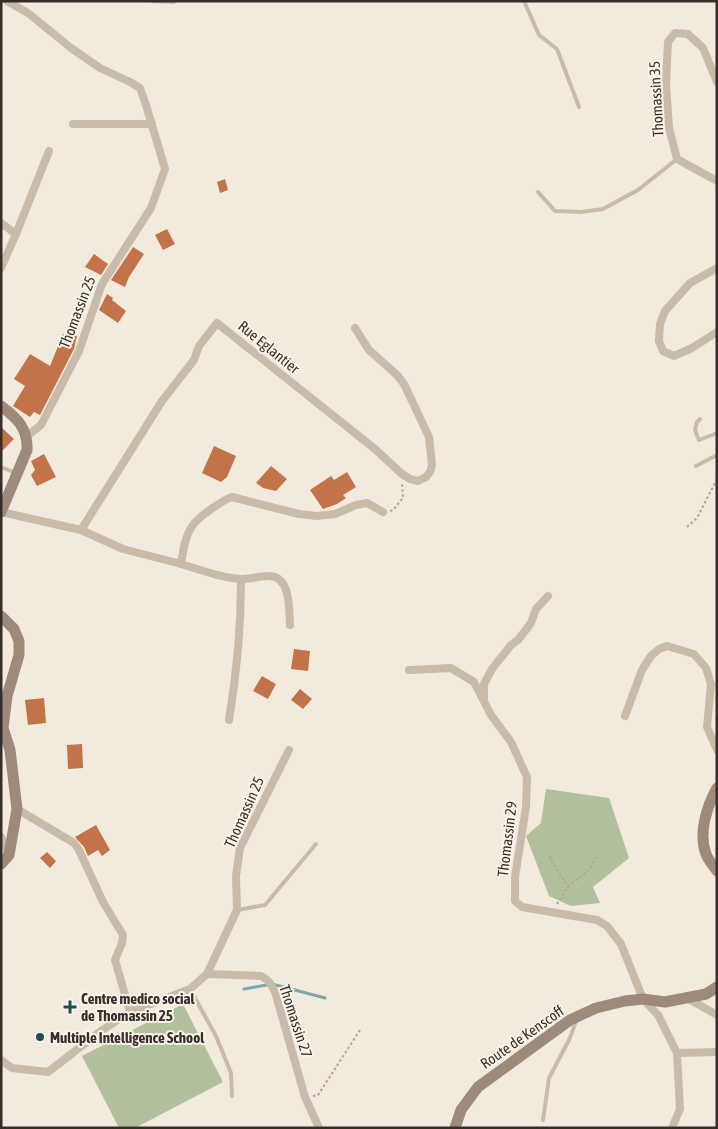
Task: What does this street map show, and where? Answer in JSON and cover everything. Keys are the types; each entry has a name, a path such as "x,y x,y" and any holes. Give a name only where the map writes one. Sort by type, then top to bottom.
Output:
{"main road":[{"path":"1,406 22,424 27,436 27,450 1,512"},
{"path":"1,616 14,629 20,641 19,655 7,696 3,728 10,750 17,809 9,855 1,864"},
{"path":"717,788 705,814 703,834 706,853 717,871"},
{"name":"Route de Kenscoff","path":"456,1128 460,1110 478,1087 538,1042 577,1016 596,1008 625,1002 643,999 665,1002 706,994 717,987"}],"street":[{"path":"7,1 28,13 100,68 140,88 152,124 73,124"},
{"name":"Thomassin 35","path":"677,159 669,128 666,83 668,42 675,33 688,34 703,48 717,82"},
{"name":"Thomassin 25","path":"27,436 41,425 79,351 102,284 151,208 164,169 152,124"},
{"path":"1,268 49,151"},
{"path":"677,159 717,181"},
{"path":"1,223 16,234"},
{"path":"717,268 690,283 665,311 660,324 659,341 663,351 674,356 692,348 717,332"},
{"name":"Rue Eglantier","path":"81,530 162,401 194,360 199,346 217,323 375,449 402,474"},
{"path":"355,328 369,350 397,375 404,384 429,437 432,466 430,472 426,477 418,481 402,474"},
{"path":"181,564 186,540 193,525 224,500 232,497 299,514 317,516 335,514 356,505 367,503 383,512"},
{"path":"1,512 81,530 123,550 227,577 241,579 267,576 278,579 288,593 290,625"},
{"path":"229,720 238,667 241,579"},
{"path":"484,701 484,684 492,669 511,645 518,640 531,623 536,609 548,596"},
{"path":"625,716 642,670 651,656 659,649 667,646 694,654 706,668 711,684 707,726 717,750"},
{"name":"Thomassin 29","path":"409,670 451,668 474,682 491,715 511,742 527,777 526,807 515,877 515,901 522,907 597,920 607,926 621,944 643,999"},
{"name":"Thomassin 25","path":"1,1060 12,1068 48,1072 101,1031 130,1012 190,989 207,974 237,910 236,876 240,848 289,750"},
{"path":"17,809 74,843 79,850 103,902 123,935 115,960 130,1012"},
{"path":"1,837 9,855"},
{"name":"Thomassin 27","path":"207,974 261,976 268,980 275,992 305,1097 320,1128"},
{"path":"686,998 717,1015"},
{"path":"643,999 658,1015 677,1053 680,1110 672,1128"},
{"path":"677,1053 717,1052"}],"lane":[{"path":"152,1 174,2"},
{"path":"524,1 539,35 557,49 579,107"},
{"path":"538,192 556,210 581,212 603,209 638,190 677,159"},
{"path":"700,420 697,422 695,430 699,440 717,433"},
{"path":"696,466 717,455"},
{"path":"1,467 16,473"},
{"path":"237,910 266,906 316,844"},
{"path":"190,989 216,1036 231,1073 232,1096"},
{"path":"543,1120 549,1078 570,1038 577,1016"}],"path":[{"path":"383,512 394,510 403,498 402,474"},
{"path":"687,527 697,518 717,479"},
{"path":"550,856 568,886"},
{"path":"552,913 568,886 590,869 596,857"},
{"path":"305,1097 318,1095 360,1030"}],"green space":[{"path":"546,789 609,798 629,858 593,887 600,903 571,906 549,896 526,836 541,823"},
{"path":"183,1004 223,1082 135,1128 119,1128 82,1056"}],"building":[{"path":"225,179 228,190 220,193 217,182"},
{"path":"167,229 175,244 163,250 155,235"},
{"path":"133,247 144,254 129,277 125,287 111,280"},
{"path":"94,254 108,264 101,275 85,267"},
{"path":"107,294 126,311 118,323 99,310"},
{"path":"69,333 77,336 74,349 40,415 34,412 30,417 13,406 25,386 14,379 30,354 50,366 63,334 68,336"},
{"path":"1,427 14,439 1,452"},
{"path":"214,446 236,456 227,477 221,482 202,473"},
{"path":"44,454 56,477 37,486 31,475 35,470 31,461"},
{"path":"271,466 287,479 276,491 263,488 256,483"},
{"path":"347,472 356,487 343,495 346,498 337,504 323,509 310,490 331,476 334,480"},
{"path":"294,649 310,651 308,671 291,669"},
{"path":"262,676 276,684 268,699 253,691"},
{"path":"300,689 312,699 303,709 291,700"},
{"path":"44,698 46,723 28,725 25,700"},
{"path":"82,744 83,768 68,769 67,745"},
{"path":"96,825 110,850 102,856 98,850 88,856 84,847 75,837"},
{"path":"47,852 56,861 50,868 40,858"}],"waterway":[{"path":"244,989 272,984 325,998"}],"place":[{"name":"Centre medico social de Thomassin 25","path":"70,1007"},
{"name":"Multiple Intelligence School","path":"40,1037"}]}
